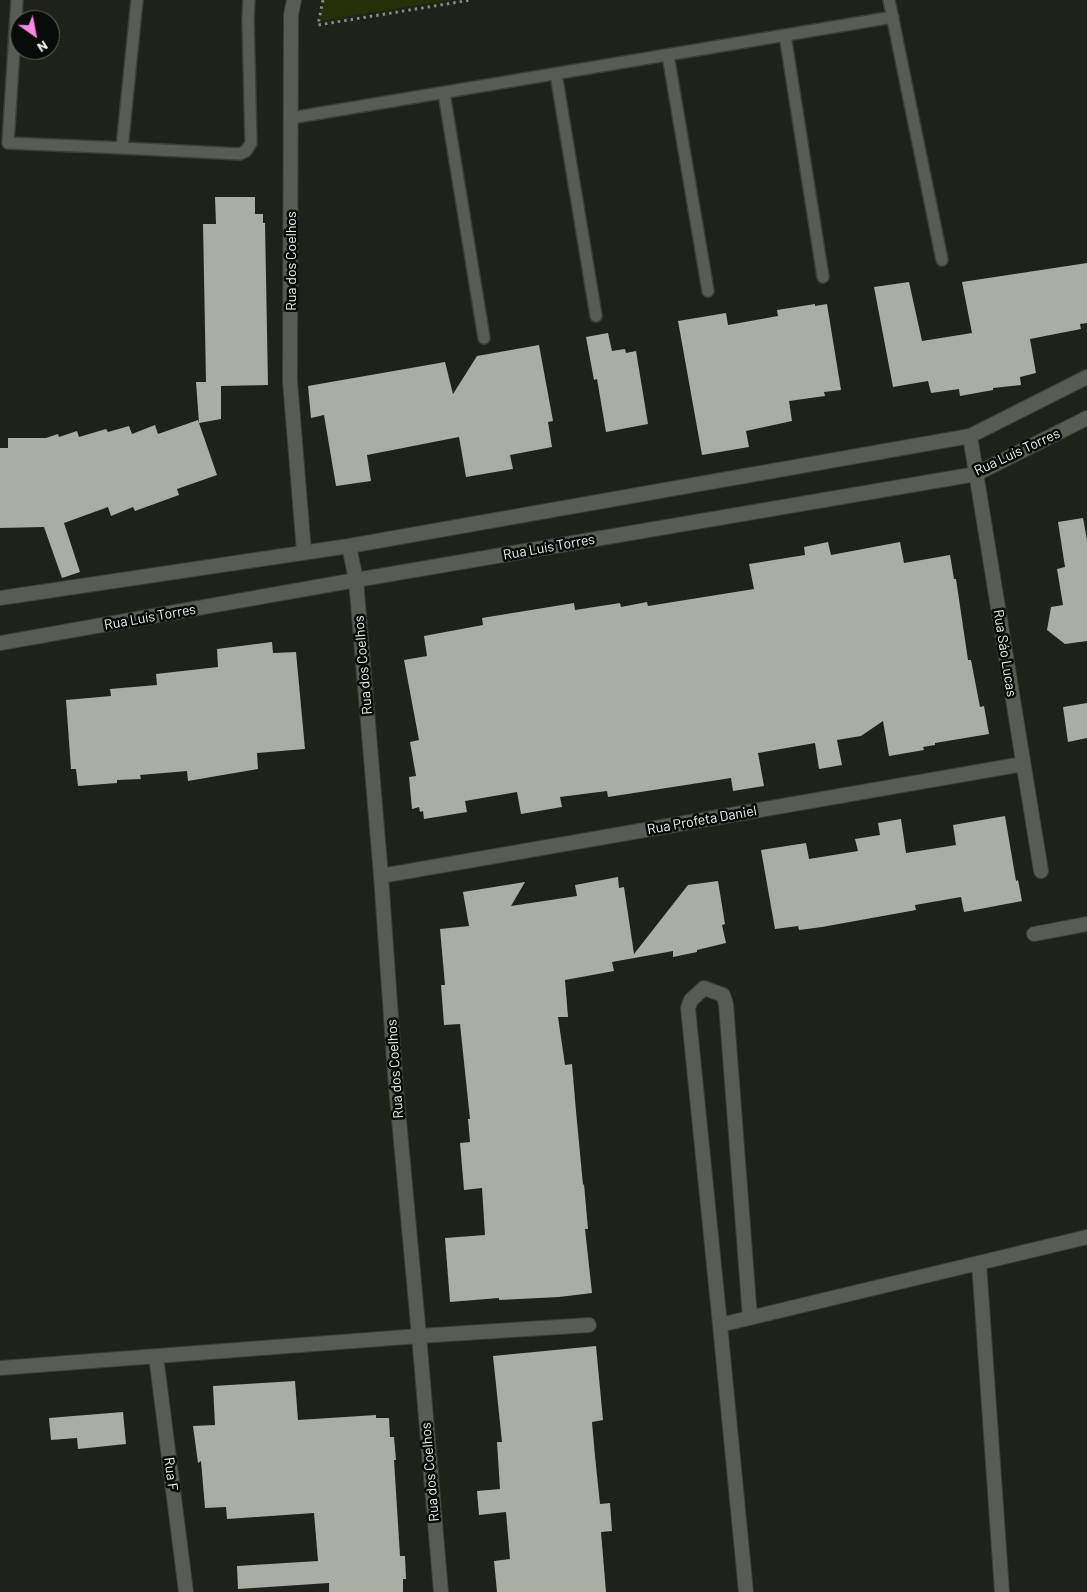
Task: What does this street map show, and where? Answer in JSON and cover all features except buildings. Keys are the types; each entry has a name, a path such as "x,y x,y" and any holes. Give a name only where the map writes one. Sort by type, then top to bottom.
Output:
{"street":[{"name":"Rua dos Coelhos","path":"294,0 291,15 290,381 304,552"},
{"path":"0,598 349,546 970,436 1087,377"},
{"name":"Rua Luís Torres","path":"0,643 976,474 1087,418"},
{"name":"Rua Sáo Lucas","path":"970,436 1041,871"},
{"name":"Rua dos Coelhos","path":"349,546 356,580 381,876 396,1087 440,1592"},
{"name":"Rua Profeta Daniel","path":"381,876 1023,764"},
{"path":"1034,934 1087,924"},
{"path":"746,1592 688,1008 691,1000 704,988 723,995 726,1004 750,1318"},
{"path":"720,1325 1087,1236"},
{"path":"979,1263 1002,1592"},
{"path":"0,1368 588,1325"},
{"name":"Rua F","path":"156,1356 186,1592"}],"lane":[{"path":"17,0 4,143 240,154 246,151 251,143 249,0"},
{"path":"122,148 137,0"},
{"path":"889,0 942,260"},
{"path":"291,118 893,16"},
{"path":"785,35 822,277"},
{"path":"668,55 708,291"},
{"path":"556,74 596,316"},
{"path":"444,92 484,338"}],"path":[{"path":"323,0 318,26 470,0"}],"green space":[{"path":"323,0 449,0 319,21"}]}
